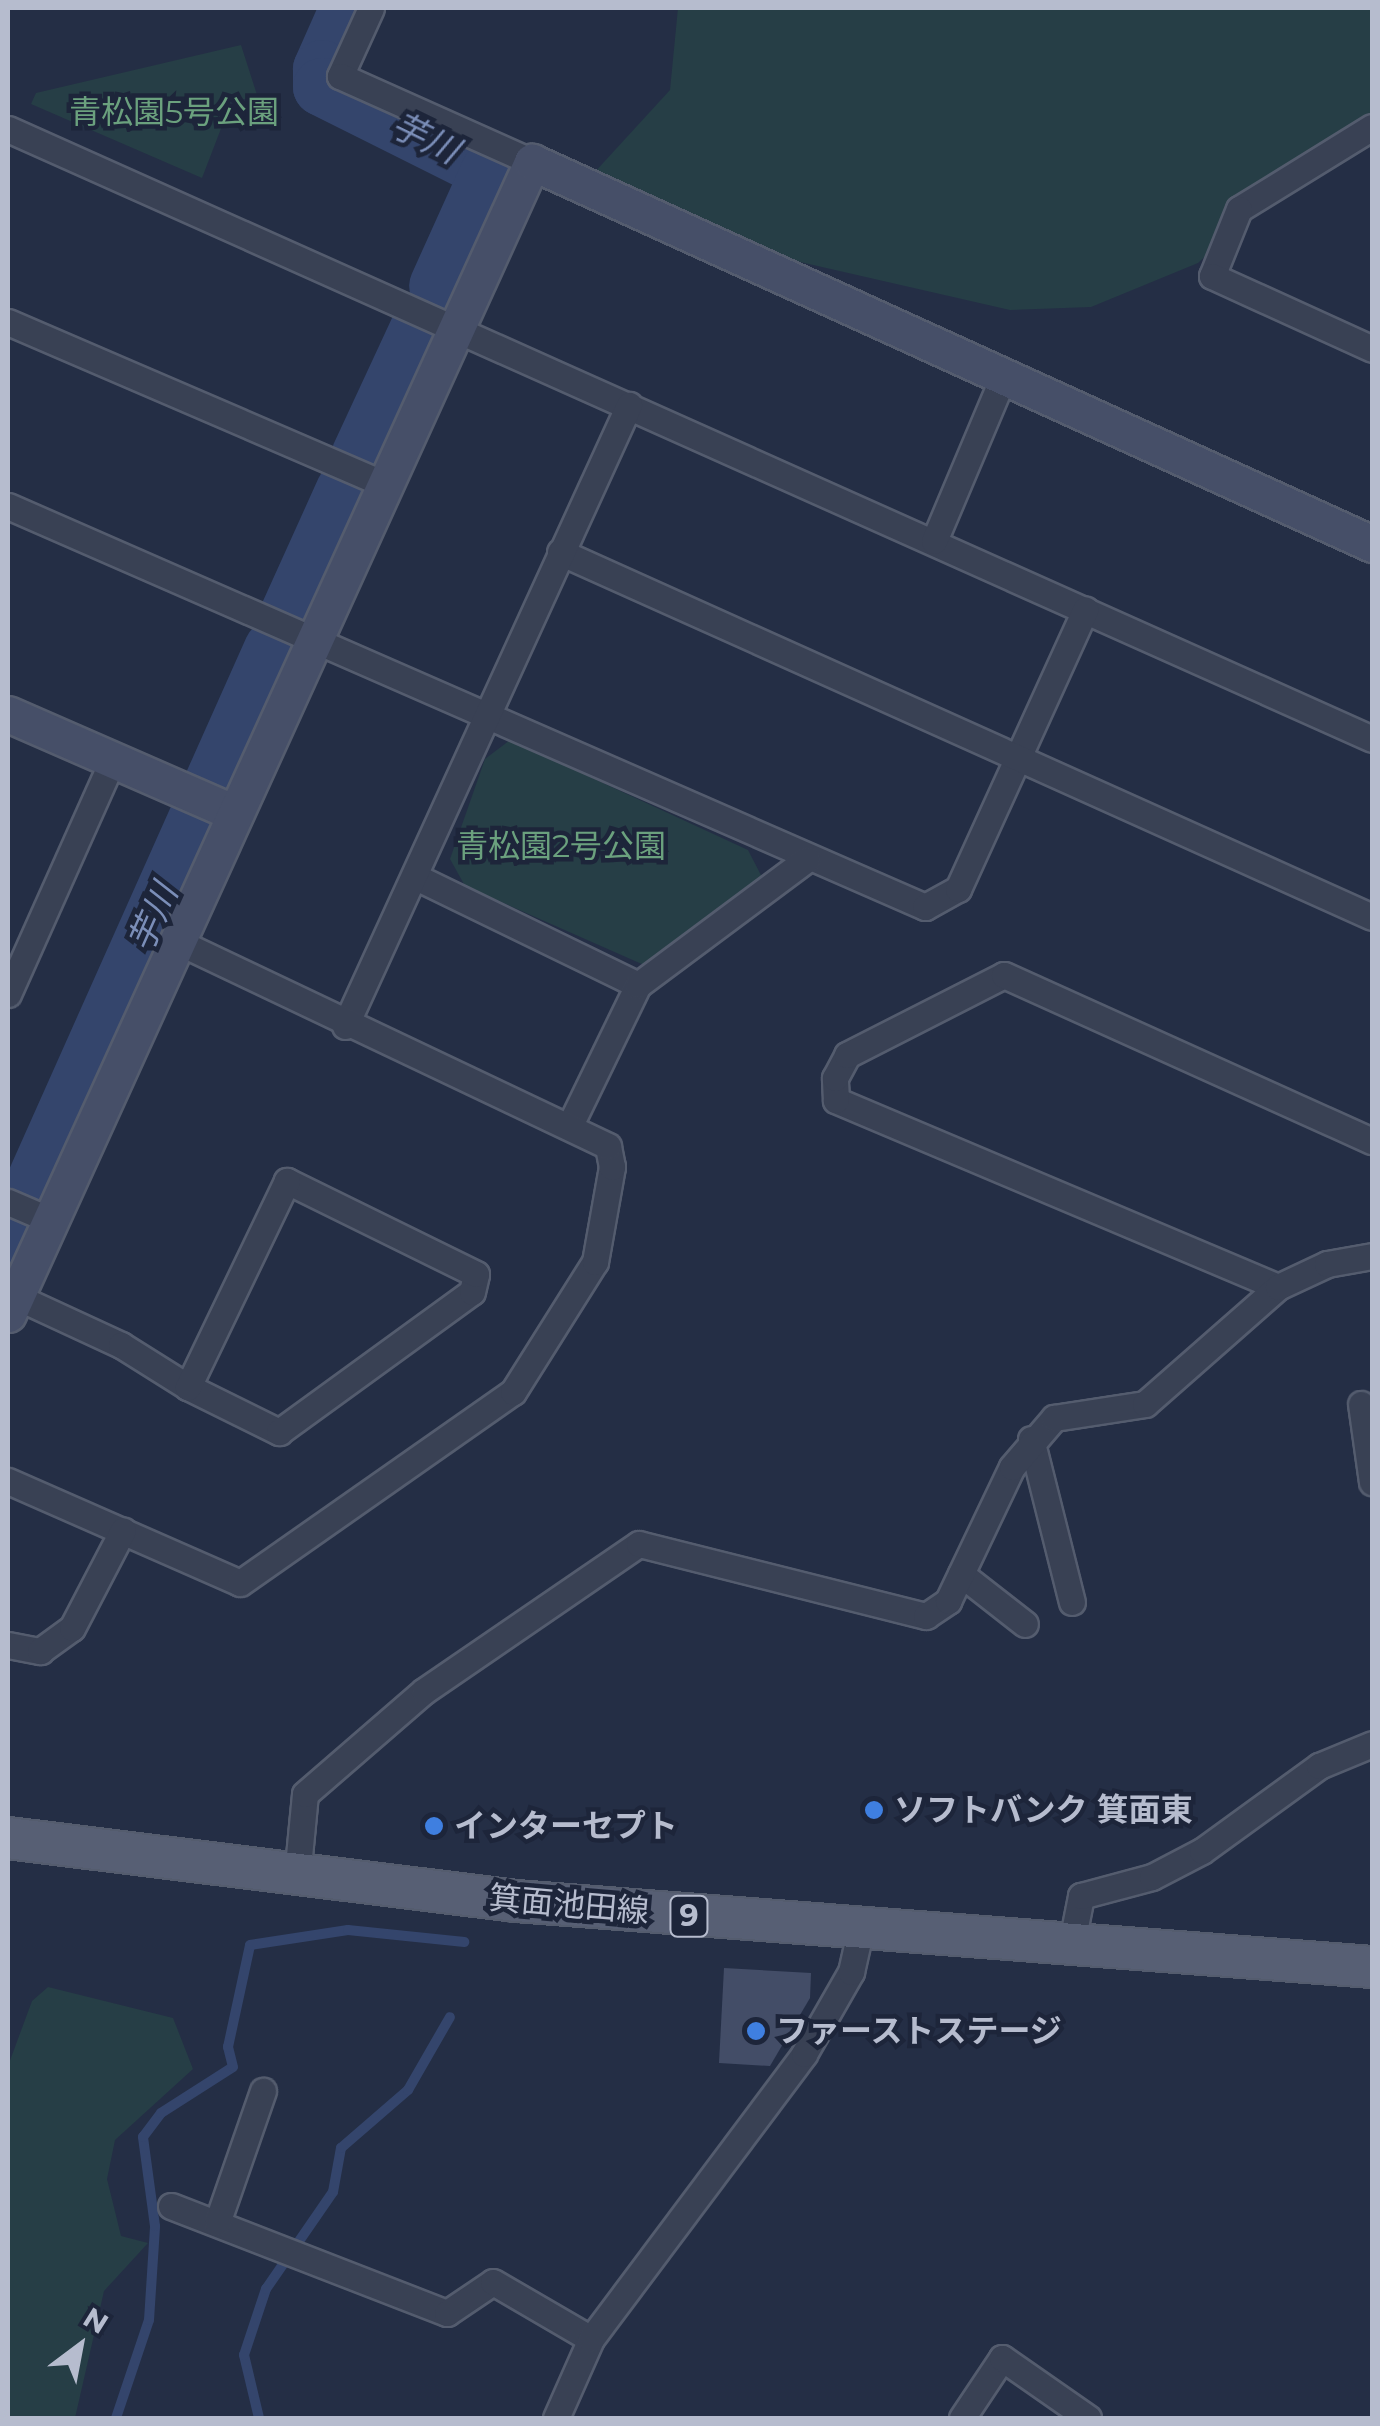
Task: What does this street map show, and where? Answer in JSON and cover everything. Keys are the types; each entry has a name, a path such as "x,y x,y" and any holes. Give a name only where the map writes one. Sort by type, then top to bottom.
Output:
{"main road":[{"name":"箕面池田線","path":"8,1838 297,1877 860,1932 1072,1942 1372,1967"}],"street":[{"path":"370,8 340,76 1372,544"},
{"path":"1372,127 1240,209 1212,276 1372,349"},
{"path":"8,129 1372,738"},
{"path":"1346,140 1372,152"},
{"path":"188,1387 288,1181 476,1274 472,1292 279,1432 11,1305 176,942 215,805 315,637 532,162"},
{"path":"8,322 385,484"},
{"path":"934,542 1004,378"},
{"path":"345,1026 629,405"},
{"path":"8,506 486,711 914,904 937,906 958,888 1020,761 1085,610"},
{"path":"560,552 1372,917"},
{"path":"8,714 215,805"},
{"path":"8,994 14,965 113,759"},
{"path":"571,1123 638,986 807,859"},
{"path":"416,877 638,986"},
{"path":"8,1482 240,1583 514,1392 595,1262 612,1167 608,1146 571,1123 345,1026 176,942"},
{"path":"1278,1287 836,1100 834,1078 848,1055 1004,975 1372,1141"},
{"path":"8,1202 50,1220"},
{"path":"297,1877 305,1794 424,1691 638,1544 926,1616 948,1601 1030,1440 1054,1418 1145,1404 1278,1287 1327,1264 1372,1256"},
{"path":"1361,1404 1372,1482"},
{"path":"1030,1440 1072,1602"},
{"path":"8,1646 40,1651 72,1628 123,1530"},
{"path":"961,1574 1025,1624"},
{"path":"1072,1942 1081,1896 1152,1876 1202,1851 1320,1766 1372,1744"},
{"path":"556,2418 592,2339 804,2054 851,1972 860,1932"},
{"path":"217,2224 263,2091"},
{"path":"171,2206 448,2313 494,2282 592,2339"},
{"path":"962,2418 1002,2358 1088,2418"}],"green space":[{"path":"678,8 1372,8 1372,127 1302,168 1198,263 1091,307 1010,310 774,256 593,174 670,90"},
{"name":"青松園5号公園","path":"241,45 258,98 232,100 202,178 31,104 36,93"},
{"name":"青松園2号公園","path":"510,740 748,850 763,879 644,965 465,886 450,859 485,759"},
{"path":"48,1987 173,2018 193,2069 115,2140 107,2179 121,2236 148,2243 104,2291 75,2418 8,2418 8,2066 32,2001"}],"building":[{"name":"ファーストステージ","path":"724,1968 811,1973 810,1998 770,2066 719,2063"}],"waterway":[{"name":"芋川","path":"349,8 322,69 322,87 490,171 438,286"},
{"name":"芋川","path":"360,456 418,331"},
{"name":"芋川","path":"289,614 345,490"},
{"name":"芋川","path":"33,1187 273,649"},
{"name":"芋川","path":"8,1242 12,1232"},
{"path":"116,2418 149,2320 155,2226 143,2137 161,2113 233,2067 228,2047 250,1945 348,1930 464,1942"},
{"path":"259,2418 244,2355 266,2289 333,2192 341,2148 408,2090 450,2017"}],"place":[{"name":"ソフトバンク 箕面東","path":"874,1810"},
{"name":"インターセプト","path":"434,1826"},
{"name":"ファーストステージ","path":"756,2031"}]}
